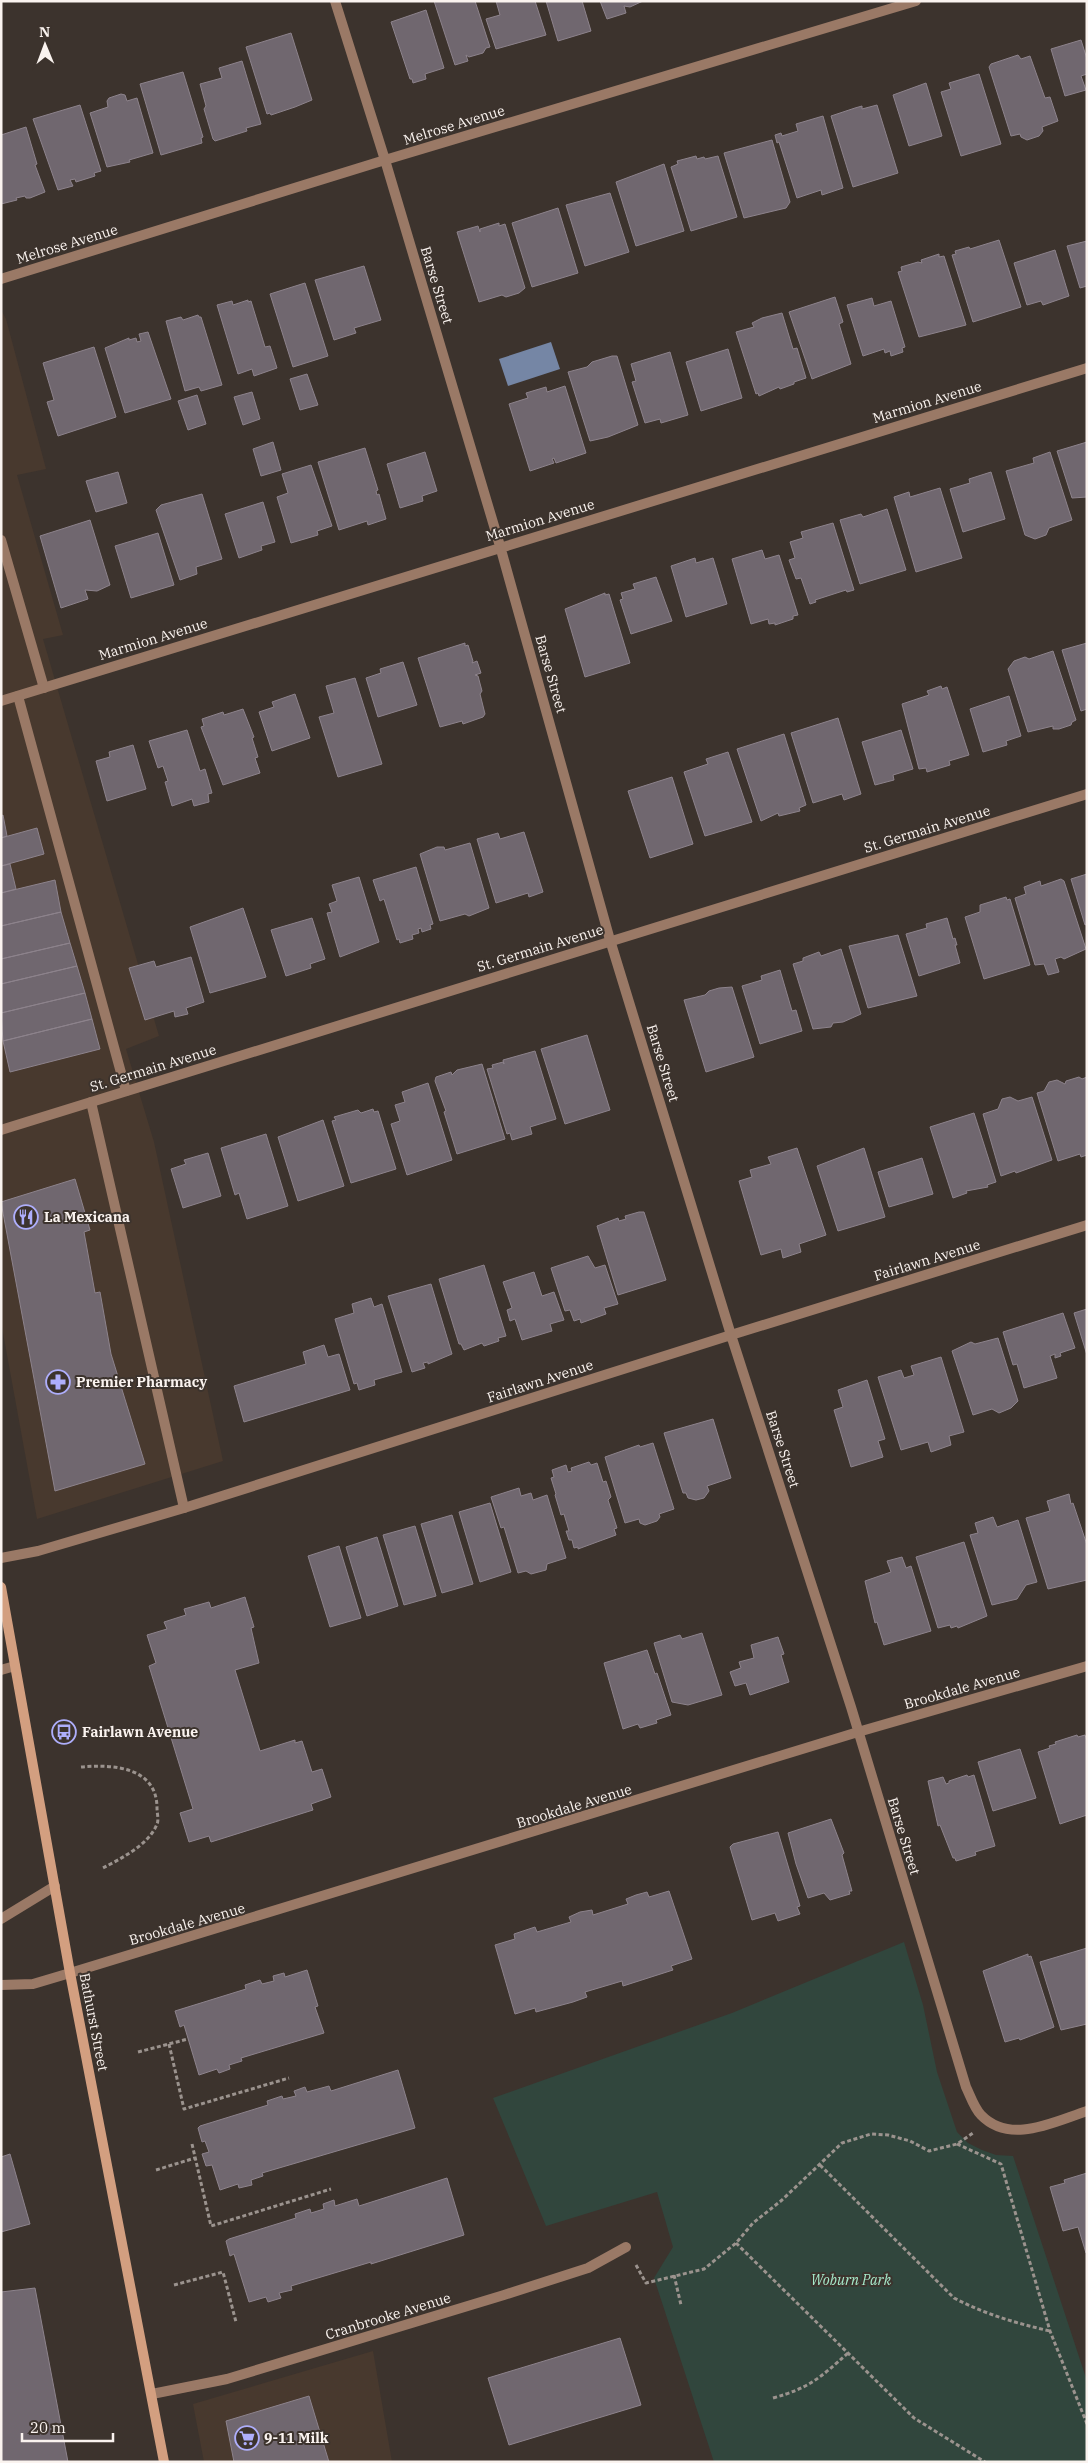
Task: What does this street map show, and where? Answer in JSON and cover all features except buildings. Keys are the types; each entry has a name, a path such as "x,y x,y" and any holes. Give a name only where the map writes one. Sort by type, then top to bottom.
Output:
{"main road":[{"name":"Bathurst Street","path":"1,1587 70,1973 164,2462"}],"street":[{"name":"Barse Street","path":"335,1 385,160 500,546 610,940 732,1335 858,1732 966,2087 979,2114 990,2122"},
{"name":"Melrose Avenue","path":"1,279 385,160 916,1"},
{"name":"Marmion Avenue","path":"1,701 500,546 1087,368"},
{"path":"1,540 44,688"},
{"path":"18,696 126,1091"},
{"name":"St. Germain Avenue","path":"1,1130 610,940 1087,794"},
{"path":"91,1102 184,1508"},
{"name":"Fairlawn Avenue","path":"1,1558 38,1551 184,1508 732,1335 1087,1226"},
{"path":"1,1670 15,1666"},
{"name":"Brookdale Avenue","path":"1,1985 33,1984 858,1732 1087,1666"},
{"path":"1,1919 55,1886"},
{"path":"990,2122 998,2128 1022,2130 1087,2110"},
{"name":"Cranbrooke Avenue","path":"152,2394 227,2379 504,2296 588,2268 626,2247"}],"path":[{"path":"81,1767 106,1764 139,1772 157,1796 158,1823 138,1848 101,1870"},
{"path":"138,2052 188,2039"},
{"path":"169,2044 184,2109 289,2078"},
{"path":"626,2247 646,2283 704,2269 736,2243 753,2223 782,2200 842,2143 871,2134 910,2141 929,2151 957,2144 990,2122"},
{"path":"192,2144 211,2226 332,2189"},
{"path":"957,2144 1001,2164 1050,2331 1087,2424"},
{"path":"156,2170 196,2158"},
{"path":"820,2164 954,2298 1014,2323 1050,2331"},
{"path":"736,2243 914,2418 985,2462"},
{"path":"174,2286 223,2272 236,2322"},
{"path":"674,2275 681,2305"},
{"path":"773,2398 800,2390 820,2379 848,2353"}],"shaded area":[{"path":"1,310 6,319 46,469 17,475 63,635 43,639 159,1036 126,1049 154,1142 223,1461 37,1519 1,1322"},
{"path":"373,2351 392,2462 204,2462 193,2404"}],"green space":[{"name":"Woburn Park","path":"904,1942 923,2005 937,2072 957,2132 968,2143 982,2150 996,2155 1013,2156 1087,2381 1087,2462 714,2462 654,2278 673,2247 657,2192 546,2226 493,2098 732,2013"}],"water":[{"path":"551,342 560,369 508,386 499,359"}],"place":[{"name":"La Mexicana","path":"26,1217"},
{"name":"Premier Pharmacy","path":"58,1382"},
{"name":"Fairlawn Avenue","path":"64,1732"},
{"name":"9-11 Milk","path":"247,2438"}]}
